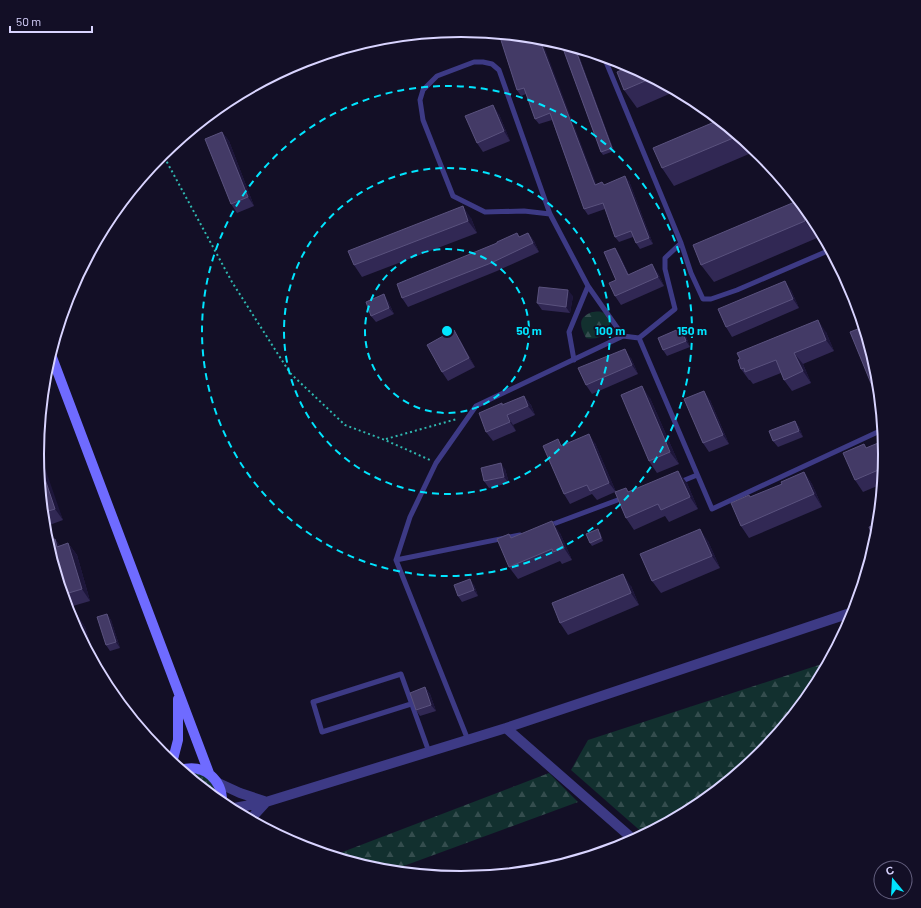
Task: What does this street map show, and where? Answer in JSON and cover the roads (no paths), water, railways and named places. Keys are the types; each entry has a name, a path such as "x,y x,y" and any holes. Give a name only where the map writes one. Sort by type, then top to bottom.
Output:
{"main road":[{"path":"54,363 209,773 216,782 222,796"},
{"path":"174,756 178,740 178,689"},
{"path":"187,769 194,768 209,773"}],"street":[{"path":"239,807 266,802 506,728 846,614"},
{"path":"506,728 629,835"},
{"path":"216,782 240,793 266,802"},
{"path":"253,816 266,802"}],"lane":[{"path":"550,214 524,211 485,212 453,196 423,120 420,100 423,90 428,83 437,76 474,62 492,64 499,70 550,214 588,286 623,336"},
{"path":"607,64 681,243 691,273 703,299 711,299 825,252"},
{"path":"468,740 396,560 410,517 436,463 476,406 623,336 639,338 675,309 665,269 665,258 681,243"},
{"path":"574,360 569,332 588,286"},
{"path":"639,338 712,509 877,432"},
{"path":"674,484 697,475"},
{"path":"544,528 626,497"},
{"path":"396,560 524,534"},
{"path":"411,704 322,732 313,702 400,674 429,752"}]}
